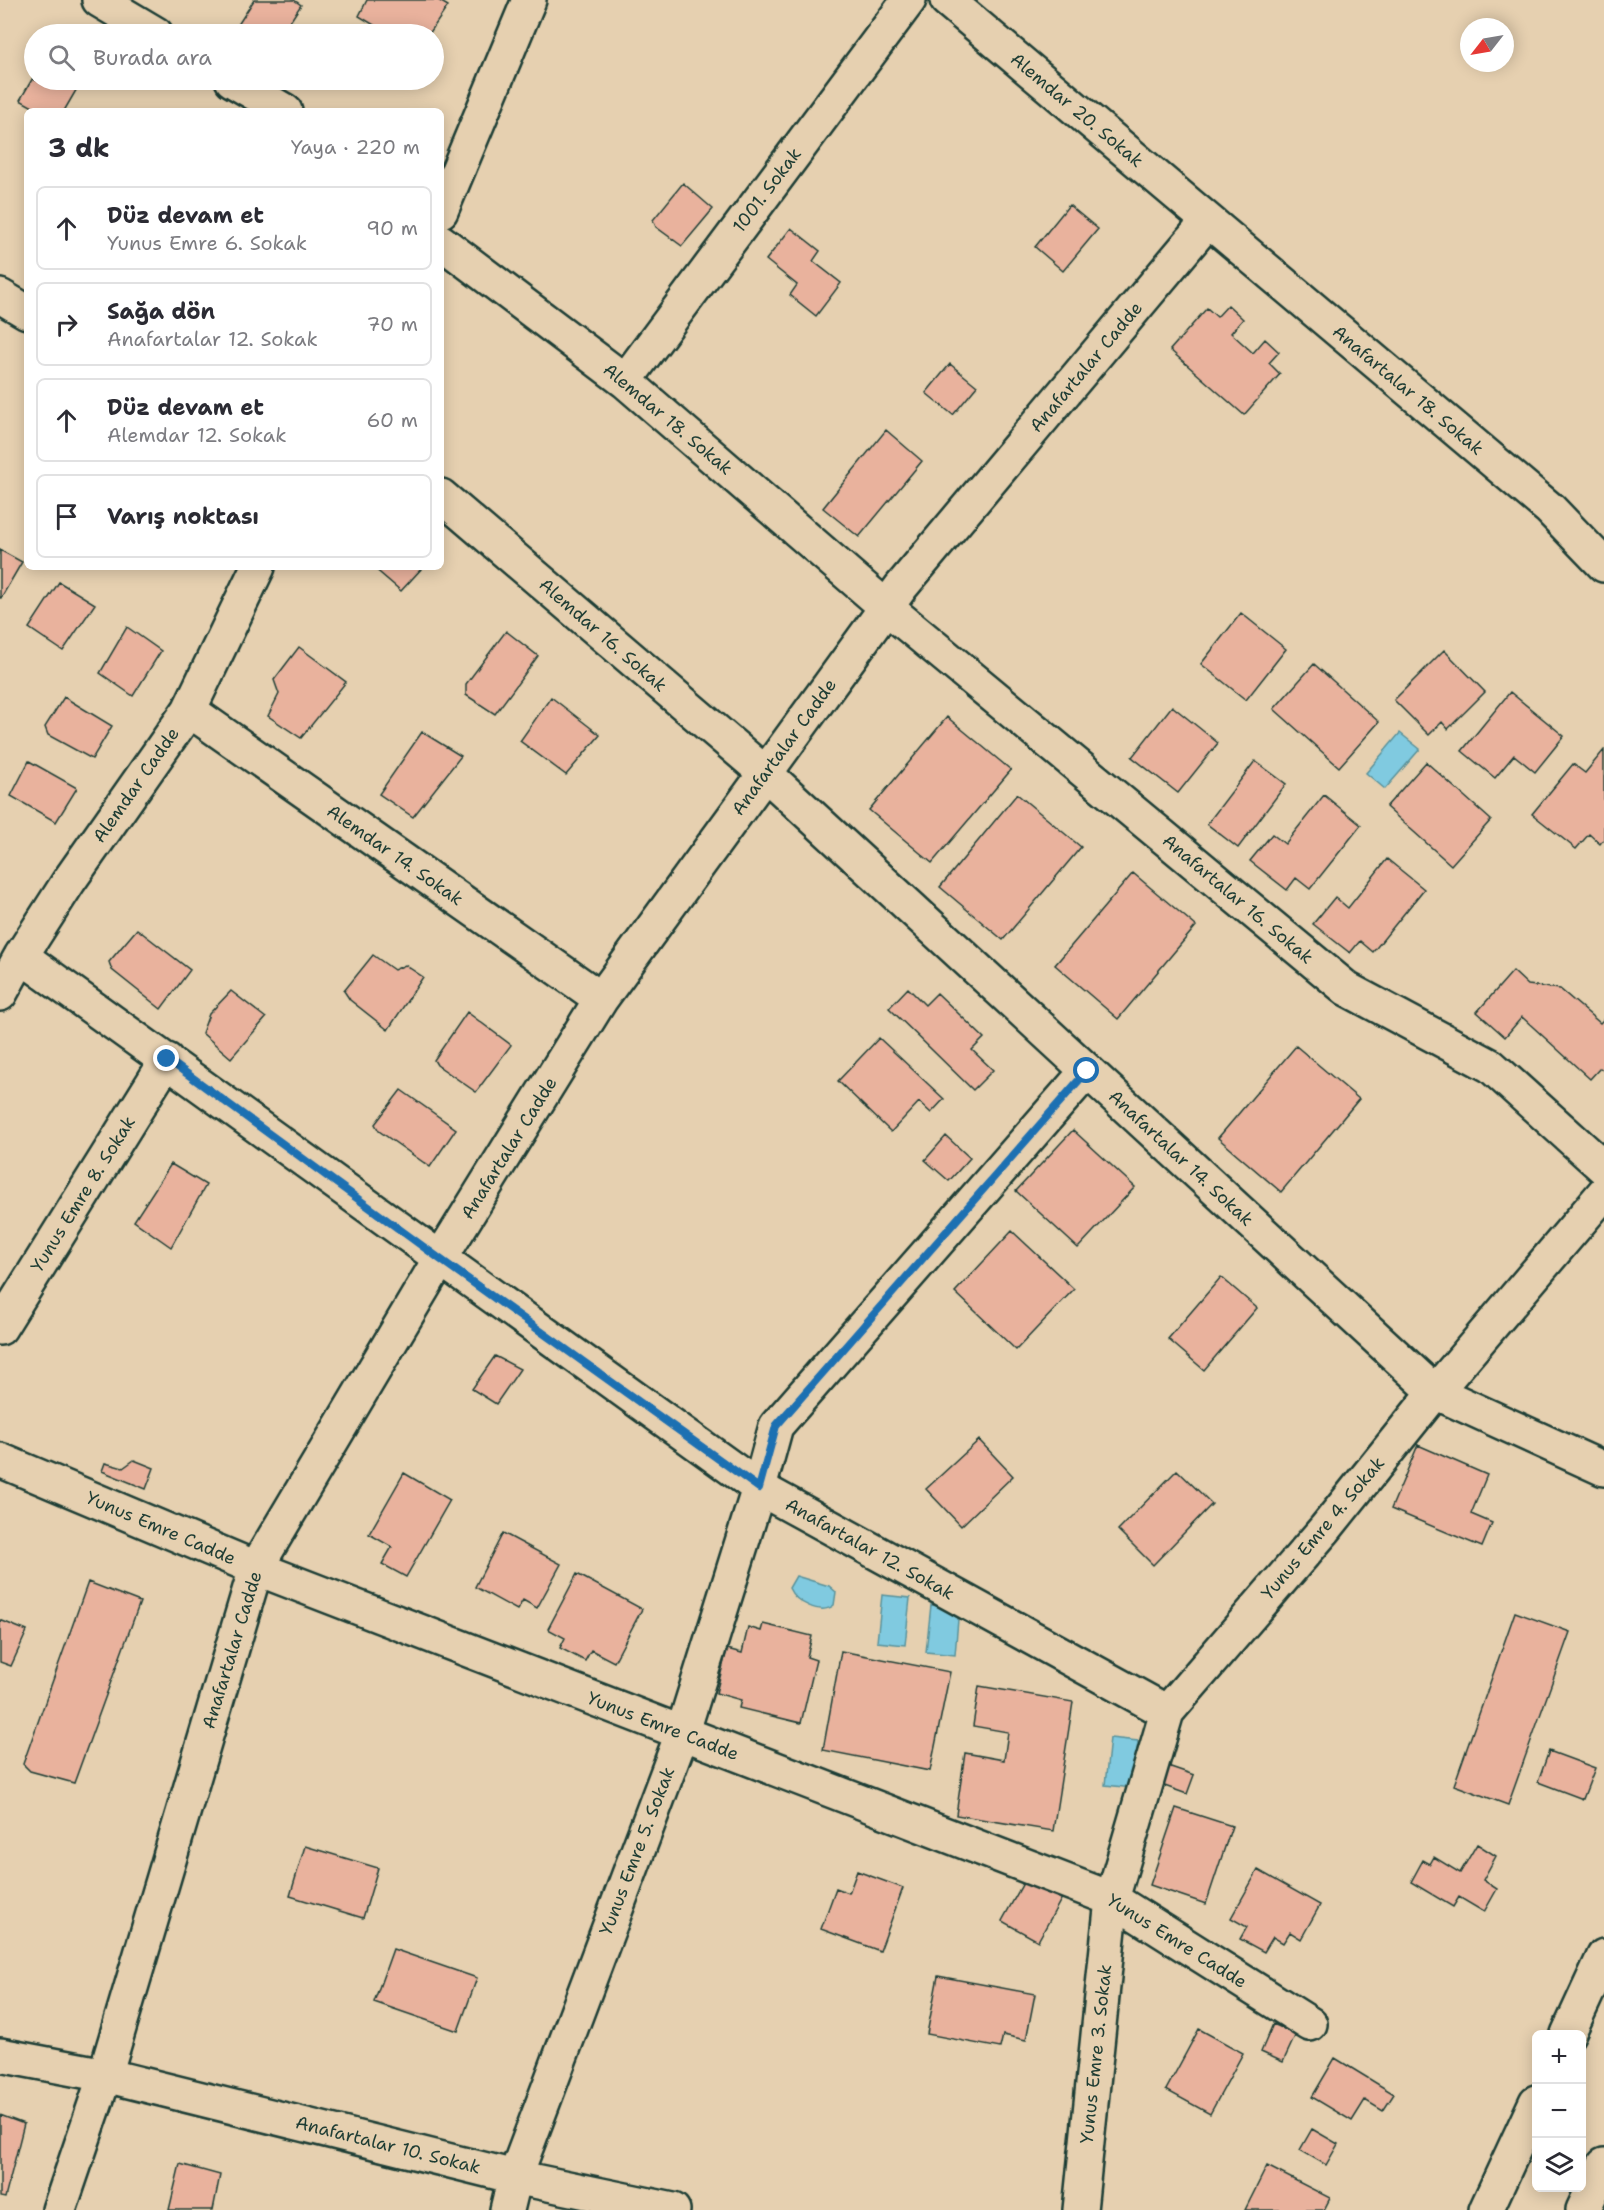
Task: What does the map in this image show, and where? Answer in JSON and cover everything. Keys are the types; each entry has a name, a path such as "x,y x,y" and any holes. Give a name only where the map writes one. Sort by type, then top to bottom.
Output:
{"street":[{"path":"99,0 139,24"},
{"path":"444,202 529,0"},
{"name":"1001. Sokak","path":"626,381 909,0"},
{"name":"Alemdar 20. Sokak","path":"947,0 1208,221"},
{"path":"249,90 280,108"},
{"name":"Anafartalar 18. Sokak","path":"1208,221 1550,509 1604,565"},
{"name":"Anafartalar Cadde","path":"59,2210 105,2075 256,1568 440,1259 601,999 886,607 1208,221"},
{"name":"Alemdar 18. Sokak","path":"444,244 626,381 886,607"},
{"path":"0,296 24,310"},
{"name":"Alemdar 16. Sokak","path":"444,499 765,773"},
{"name":"Alemdar Cadde","path":"0,994 21,956 69,881 189,710 257,570"},
{"name":"Anafartalar 16. Sokak","path":"886,607 1347,989 1491,1066 1604,1168"},
{"name":"Alemdar 14. Sokak","path":"189,710 601,999"},
{"name":"Anafartalar 14. Sokak","path":"765,773 1434,1392 1604,1469"},
{"name":"Anafartalar 12. Sokak","path":"21,956 167,1059 759,1488 1167,1712"},
{"name":"Yunus Emre 8. Sokak","path":"0,1328 167,1059"},
{"name":"Yunus Emre 5. Sokak","path":"507,2210 515,2177 682,1734 759,1488 776,1426 1087,1071"},
{"name":"Yunus Emre 4. Sokak","path":"1112,1899 1167,1712 1325,1529 1434,1392 1604,1193"},
{"name":"Yunus Emre Cadde","path":"0,1460 256,1568 1112,1899 1310,2024"},
{"name":"Yunus Emre 3. Sokak","path":"1080,2210 1112,1899"},
{"path":"1570,2030 1604,1956"},
{"name":"Anafartalar 10. Sokak","path":"0,2055 105,2075 515,2177 673,2210"},
{"path":"1486,2210 1532,2111"},
{"path":"1583,2210 1604,2165"}],"water":[{"path":"1400,733 1420,749 1385,789 1366,773"},
{"path":"796,1576 829,1586 836,1592 834,1605 822,1609 802,1602 789,1588"},
{"path":"882,1595 910,1598 905,1645 877,1642"},
{"path":"931,1605 959,1608 955,1655 926,1652"},
{"path":"1110,1738 1138,1741 1133,1788 1105,1785"}],"building":[{"path":"254,0 294,0 301,5 289,24 239,24"},
{"path":"367,0 438,0 448,6 436,24 372,24 359,16"},
{"path":"26,90 76,90 66,108 35,108 20,100"},
{"path":"683,183 713,209 682,246 656,227 653,220"},
{"path":"1069,205 1098,229 1063,271 1035,247"},
{"path":"791,228 820,251 813,261 841,283 816,316 790,295 797,285 766,260"},
{"path":"1228,305 1243,319 1231,333 1253,353 1265,339 1279,352 1269,363 1280,374 1244,415 1170,350 1207,308 1217,317"},
{"path":"950,364 977,386 953,415 926,393"},
{"path":"886,430 922,461 859,537 823,508"},
{"path":"0,550 22,562 1,598 0,598"},
{"path":"376,570 420,570 401,591"},
{"path":"59,582 95,604 63,651 29,628"},
{"path":"1241,613 1286,649 1246,700 1201,664"},
{"path":"127,627 161,651 133,696 100,673"},
{"path":"506,631 538,656 495,714 466,695 466,684"},
{"path":"299,647 346,682 301,738 268,716 279,694 274,680"},
{"path":"1444,650 1485,692 1448,729 1442,722 1429,735 1394,700"},
{"path":"1314,664 1379,722 1339,767 1274,709"},
{"path":"1510,692 1564,736 1535,772 1514,755 1495,778 1462,751"},
{"path":"64,697 112,726 92,759 48,735 45,727"},
{"path":"551,697 600,735 566,775 520,741"},
{"path":"1172,706 1218,743 1178,793 1132,757"},
{"path":"947,717 1011,770 932,863 869,810"},
{"path":"422,732 461,756 413,817 379,794"},
{"path":"1604,750 1604,839 1600,844 1589,834 1576,849 1532,814 1573,764 1585,773"},
{"path":"29,761 77,788 56,822 11,796"},
{"path":"1255,761 1286,784 1238,848 1207,824"},
{"path":"1426,762 1491,820 1451,865 1386,807"},
{"path":"1017,794 1081,847 1003,940 940,887"},
{"path":"1324,795 1361,825 1310,889 1296,878 1287,890 1250,861 1272,834 1285,844"},
{"path":"1387,859 1424,889 1373,952 1360,941 1350,953 1313,924 1335,897 1348,908"},
{"path":"1133,873 1196,926 1118,1019 1055,965"},
{"path":"137,929 190,970 161,1009 112,970 109,962"},
{"path":"373,955 394,970 405,965 423,977 388,1030 350,1000 344,991"},
{"path":"1513,971 1528,985 1560,989 1600,1023 1604,1019 1604,1071 1600,1068 1590,1079 1522,1017 1505,1037 1477,1012"},
{"path":"908,988 925,1005 937,993 984,1038 972,1050 993,1070 973,1090 889,1008"},
{"path":"231,991 266,1018 231,1058 202,1033 209,1014"},
{"path":"467,1012 511,1045 476,1092 437,1065 434,1060"},
{"path":"879,1038 944,1099 931,1113 919,1102 891,1132 838,1081"},
{"path":"1296,1046 1359,1099 1281,1192 1218,1138"},
{"path":"401,1090 456,1129 430,1167 379,1131 375,1124"},
{"path":"1073,1130 1135,1187 1078,1248 1016,1191"},
{"path":"946,1136 970,1158 949,1181 925,1160"},
{"path":"171,1164 206,1185 171,1247 134,1221"},
{"path":"1012,1231 1074,1289 1016,1350 955,1292"},
{"path":"1221,1277 1257,1308 1204,1370 1168,1339"},
{"path":"495,1356 520,1369 496,1404 472,1389"},
{"path":"979,1440 1013,1476 961,1526 926,1489"},
{"path":"1418,1445 1487,1475 1471,1514 1492,1523 1482,1547 1391,1509"},
{"path":"134,1460 154,1468 146,1489 102,1471 105,1463 123,1468"},
{"path":"1177,1470 1212,1504 1153,1565 1118,1530"},
{"path":"404,1473 450,1500 406,1577 382,1564 392,1547 369,1534"},
{"path":"503,1533 561,1564 537,1608 523,1600 517,1610 475,1587"},
{"path":"577,1574 642,1609 614,1662 591,1650 585,1661 560,1648 565,1638 548,1629"},
{"path":"88,1582 140,1602 74,1783 30,1771 23,1764"},
{"path":"1515,1612 1570,1632 1508,1805 1454,1785"},
{"path":"0,1620 27,1631 11,1666 0,1662"},
{"path":"763,1624 812,1636 807,1657 816,1660 801,1723 739,1708 741,1700 716,1693 727,1649 742,1653 748,1627 761,1631"},
{"path":"841,1651 950,1672 930,1771 823,1750"},
{"path":"979,1686 1073,1702 1053,1831 956,1815 965,1753 1004,1760 1008,1732 973,1726"},
{"path":"1549,1751 1595,1768 1583,1799 1538,1782"},
{"path":"1165,1765 1194,1775 1187,1794 1159,1784"},
{"path":"1176,1808 1232,1826 1206,1904 1150,1885"},
{"path":"1477,1844 1496,1856 1483,1880 1497,1889 1484,1912 1459,1897 1453,1907 1411,1882 1423,1860 1430,1864 1434,1857 1460,1873"},
{"path":"305,1846 378,1868 363,1918 290,1896"},
{"path":"1258,1870 1320,1905 1301,1939 1290,1932 1283,1943 1273,1937 1264,1952 1240,1939 1247,1927 1231,1918"},
{"path":"857,1871 903,1888 880,1951 821,1929 836,1888 849,1893"},
{"path":"1027,1876 1063,1896 1038,1941 1002,1921"},
{"path":"393,1949 477,1978 458,2031 374,2002"},
{"path":"938,1976 1035,1994 1026,2040 1003,2035 1000,2048 927,2034"},
{"path":"1273,2024 1296,2034 1283,2062 1261,2052"},
{"path":"1199,2029 1243,2053 1210,2114 1166,2090"},
{"path":"1335,2058 1394,2094 1383,2111 1365,2100 1352,2121 1312,2097"},
{"path":"0,2115 24,2124 5,2198 0,2197"},
{"path":"1312,2129 1338,2144 1326,2165 1300,2150"},
{"path":"180,2164 220,2175 213,2210 169,2210"},
{"path":"1267,2166 1330,2198 1324,2210 1245,2210"}],"route":[{"path":"167,1059 759,1488 776,1426 1087,1071"}]}
